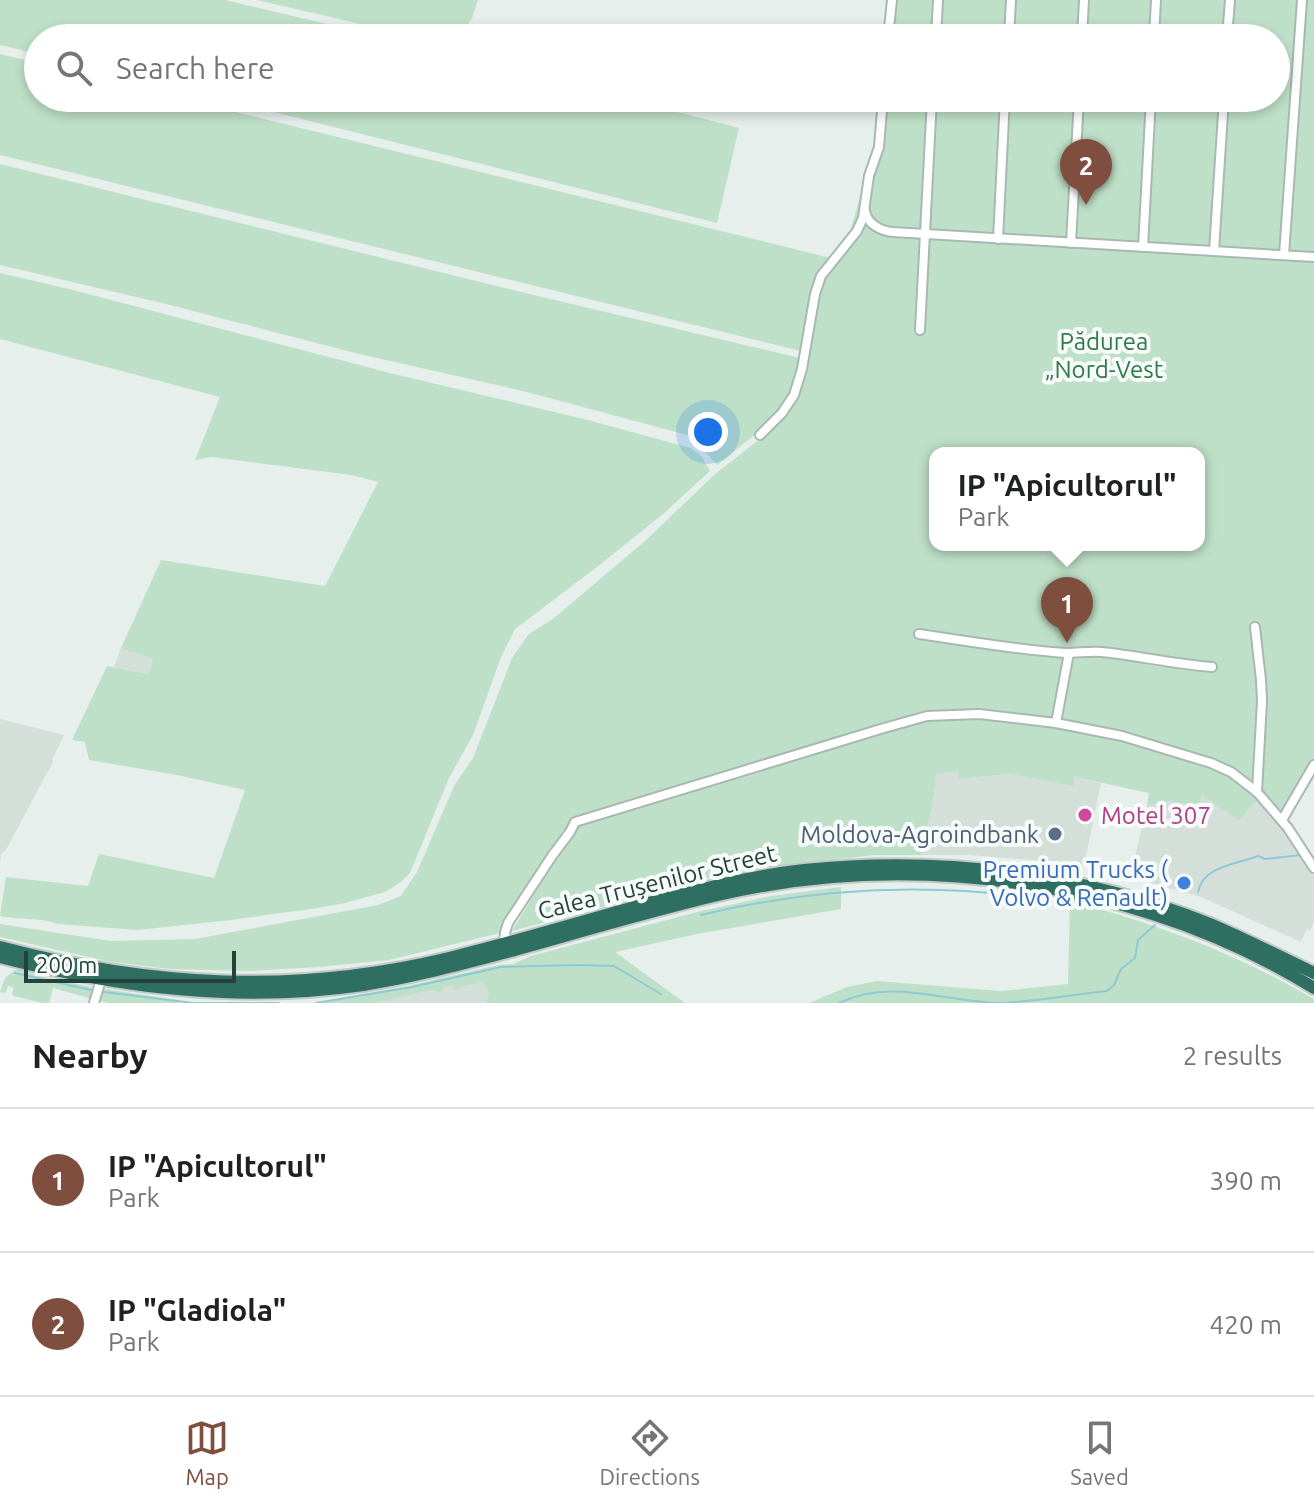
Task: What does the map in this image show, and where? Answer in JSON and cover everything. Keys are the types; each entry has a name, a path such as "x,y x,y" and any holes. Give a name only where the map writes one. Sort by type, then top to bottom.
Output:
{"highway":[{"name":"Calea Trușenilor Street","path":"0,947 104,971 187,981 321,979 369,974 448,958 737,881 802,870 912,865 1004,872 1105,891 1207,923 1314,973"},
{"name":"Calea Trușenilor Street","path":"0,957 101,980 159,989 244,993 316,990 433,971 750,888 833,878 907,875 981,878 1106,901 1233,945 1314,988"}],"street":[{"path":"889,24 892,0"},
{"path":"937,24 938,0"},
{"path":"1010,24 1011,0"},
{"path":"1083,24 1084,0"},
{"path":"1155,24 1156,0"},
{"path":"1228,24 1230,0"},
{"path":"1284,255 1302,0"},
{"path":"882,112 879,147 866,188 865,211 872,223 885,231 1314,257"},
{"path":"920,330 931,112"},
{"path":"998,239 1004,112"},
{"path":"1071,243 1078,112"},
{"path":"1143,247 1150,112"},
{"path":"1214,251 1223,112"},
{"path":"760,435 789,405 794,395 821,276 857,231 865,211"},
{"path":"1255,627 1262,701 1257,792"},
{"path":"919,634 1069,653 1102,652 1212,667"},
{"path":"1056,723 1069,653"},
{"path":"504,943 508,923 575,822 927,716 979,714 1056,723 1122,736 1200,759 1231,772 1257,792 1282,820 1313,867"},
{"path":"1282,820 1314,765"},
{"path":"94,1003 101,980"}],"shaded area":[{"path":"121,648 154,659 149,674 114,667"},
{"path":"0,719 64,735 0,862"},
{"path":"959,771 960,779 1009,774 1072,785 1075,777 1101,783 1084,866 970,855 922,855 936,774"},
{"path":"1201,794 1259,798 1280,823 1314,876 1314,922 1301,942 1201,897 1130,877 1147,806 1171,801 1197,807"},
{"path":"491,978 486,1003 345,1003"}],"green space":[{"path":"0,0 225,0 327,24 24,24 24,51 0,45"},
{"path":"257,0 478,0 468,24 361,24"},
{"name":"Pădurea „Nord-Vest","path":"887,0 1314,0 1314,774 1288,820 1264,792 1239,820 1202,795 1197,807 1171,801 1147,806 1149,793 1075,777 1073,786 1009,774 959,779 959,771 936,774 922,855 874,855 728,873 512,931 559,853 550,854 500,933 389,960 251,971 170,969 111,962 0,937 0,924 111,941 195,939 378,905 401,896 417,872 454,786 473,758 512,658 528,635 554,618 645,541 714,475 765,435 757,433 717,465 691,436 519,390 355,353 0,265 0,164 800,358 801,351 0,155 0,54 24,60 24,112 235,112 831,258 847,241 874,152 877,112 1290,112 1290,24 885,24"},
{"path":"274,112 678,112 739,128 717,223"},
{"path":"0,273 691,448 702,457 710,471 663,514 515,629 501,657 473,735 449,778 410,873 401,882 385,892 318,908 138,930 0,916 6,877 88,886 99,854 214,878 245,790 89,760 85,742 72,740 107,666 149,674 153,659 121,648 161,560 325,586 378,482 351,475 211,457 195,460 220,397 0,339"},
{"path":"841,887 841,909 615,952 685,1003 486,1003 489,994 484,982 454,990 453,985 442,988 442,992 431,990 375,1003 313,1003 513,964 531,956 697,912 771,896"},
{"path":"1070,901 1134,919 1226,954 1314,999 1314,1003 809,1003 847,987 877,981 1001,991 1068,984"},
{"path":"15,970 92,987 95,991 91,1003 89,998 53,988 49,1003 14,996 14,988 8,986 5,993 0,992 5,978"},
{"path":"105,989 178,1000 179,1003 98,1003 100,992"}],"waterway":[{"path":"1198,892 1201,883 1222,867 1258,856 1265,859 1301,855"},
{"path":"701,915 740,906 860,891 940,890 1019,896"},
{"path":"1031,898 1069,904"},
{"path":"839,1003 879,992 920,993 1003,1003 1107,991 1114,985 1121,969 1135,958 1138,940 1155,925"},
{"path":"316,1003 412,987 501,967 614,966 661,994"},
{"path":"15,973 91,990"},
{"path":"104,992 193,1003 279,1003"}],"place":[{"name":"IP \"Gladiola\"","path":"1086,205"},
{"name":"IP \"Apicultorul\"","path":"1067,643"},
{"name":"Motel 307","path":"1085,815"},
{"name":"Moldova-Agroindbank","path":"1055,834"},
{"name":"Premium Trucks ( Volvo & Renault)","path":"1184,883"}]}
